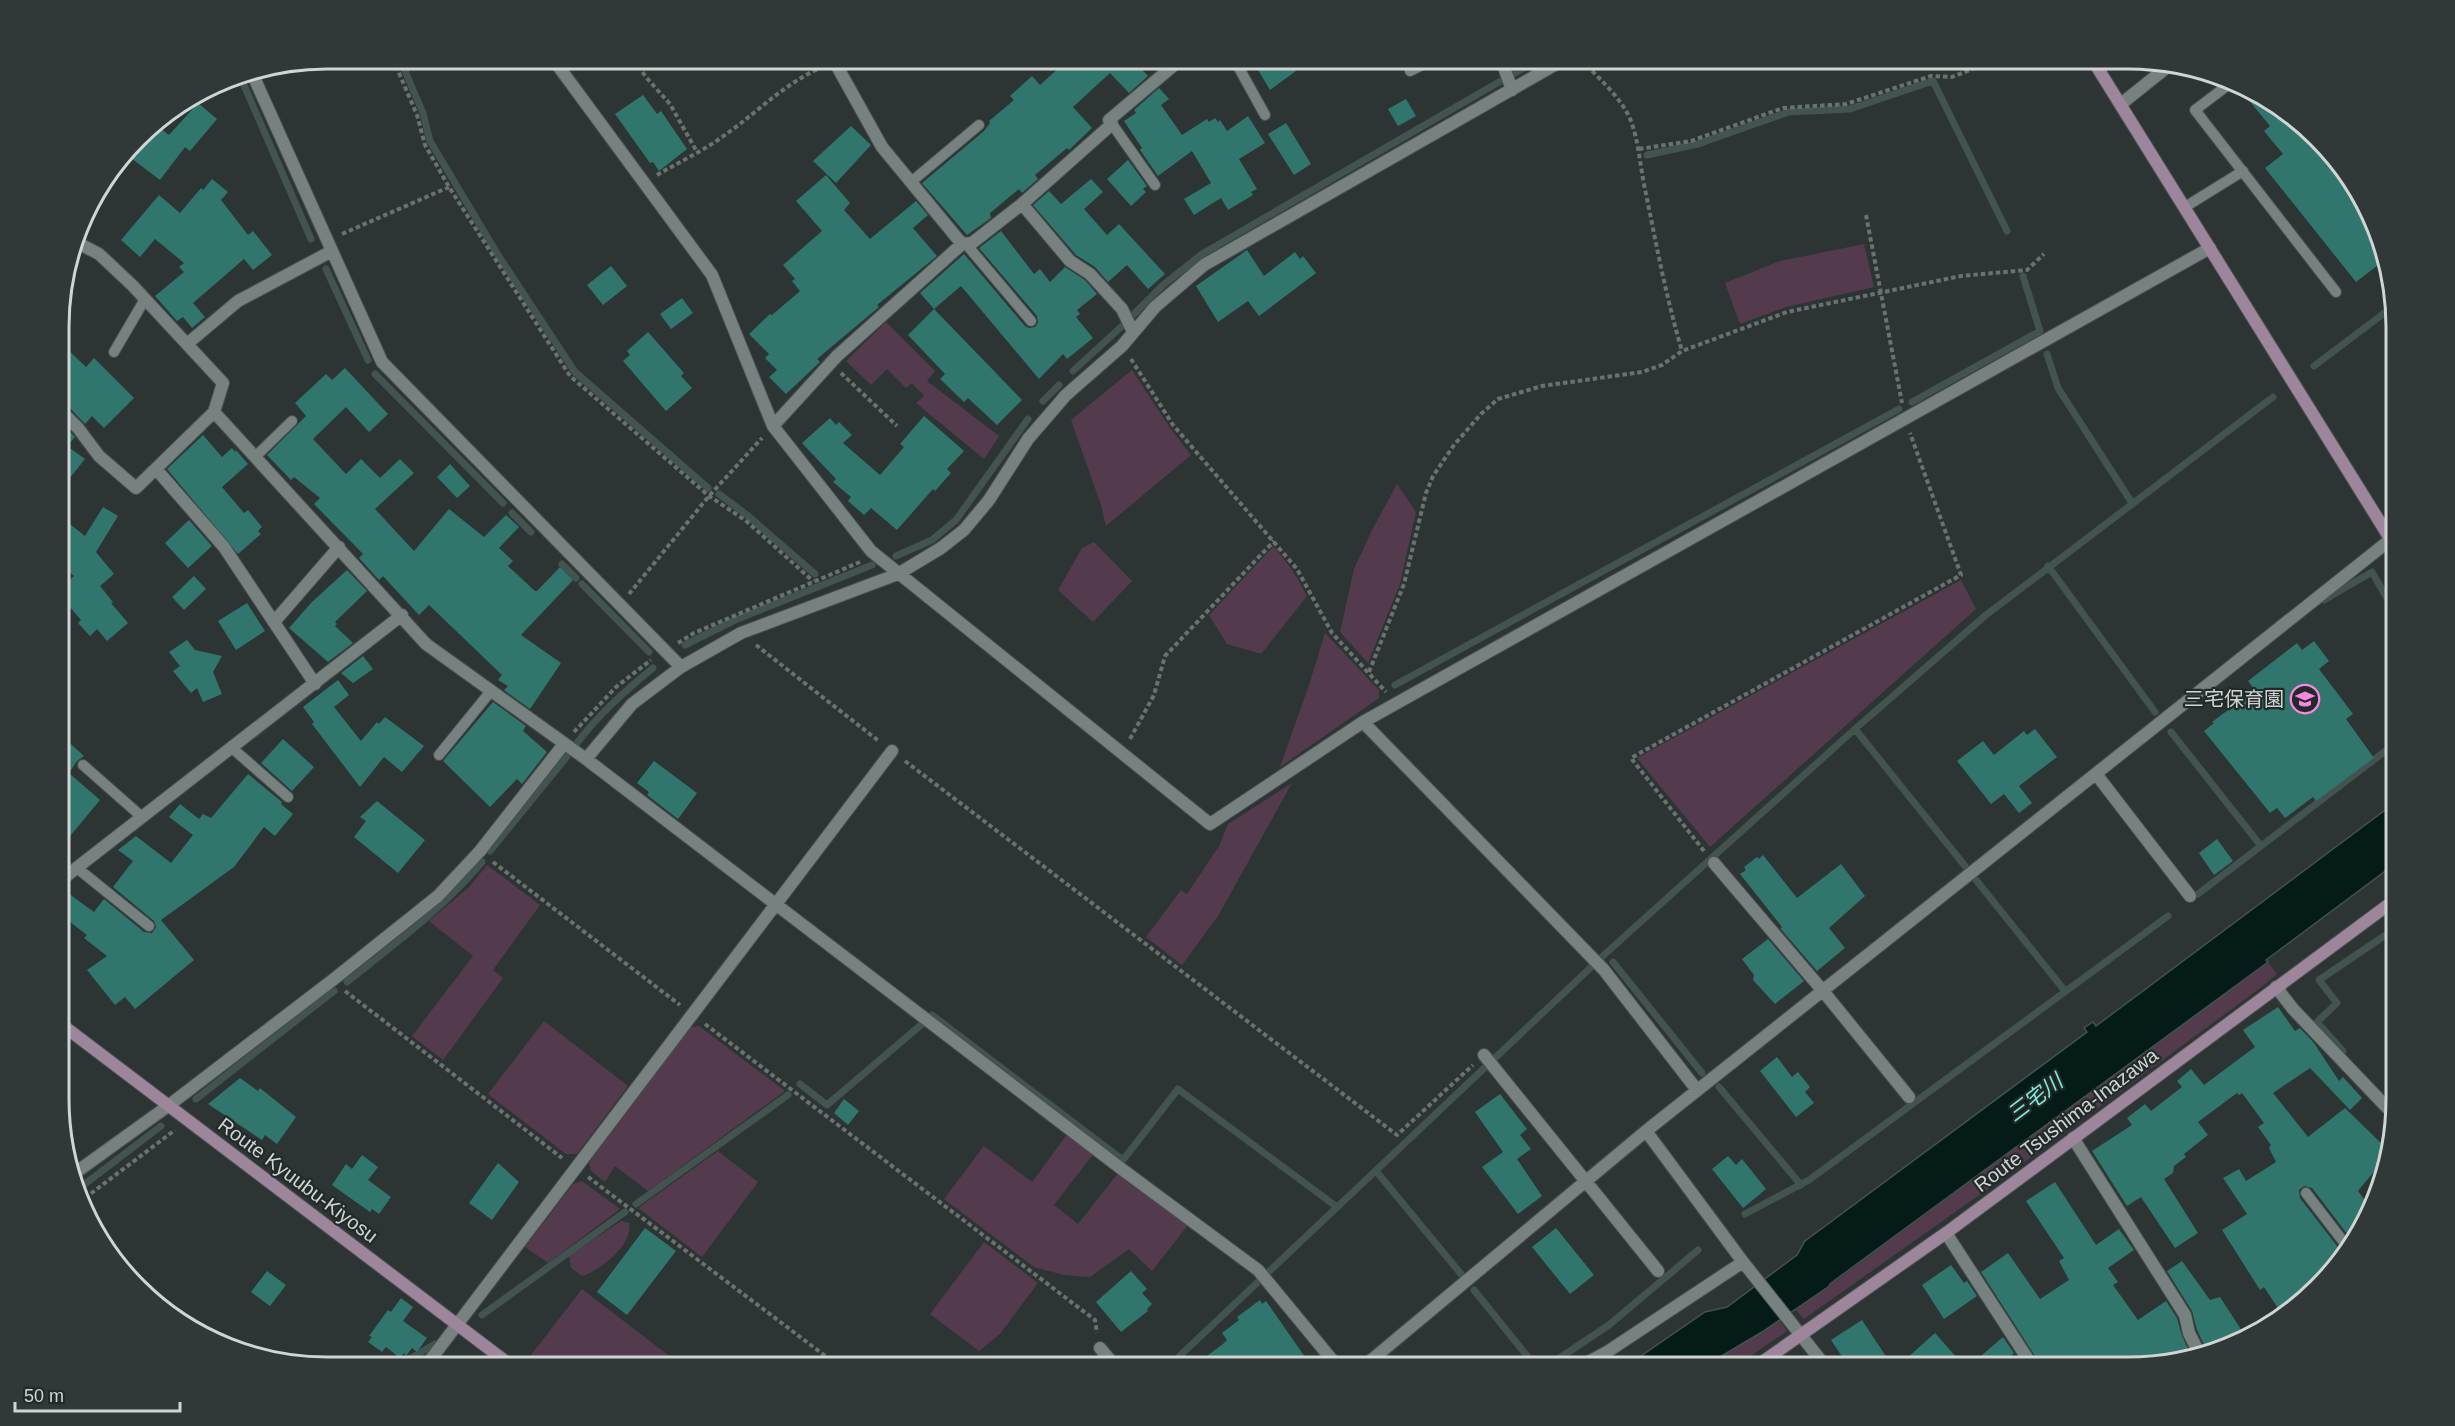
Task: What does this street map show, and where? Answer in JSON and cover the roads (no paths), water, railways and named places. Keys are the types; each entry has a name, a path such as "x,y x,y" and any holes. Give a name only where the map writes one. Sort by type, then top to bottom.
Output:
{"main road":[{"path":"2099,69 2386,527"},
{"name":"Route Tsushima-Inazawa","path":"1770,1357 1946,1233 2386,906"},
{"name":"Route Kyuubu-Kiyosu","path":"69,1030 499,1357"}],"street":[{"path":"561,69 712,275 773,426 871,551 1210,824 1363,722 2210,248"},
{"path":"839,69 882,147 964,244"},
{"path":"773,426 830,363 964,244 972,243 1022,204 1112,124 1109,120 1168,69"},
{"path":"1505,69 1512,90"},
{"path":"586,759 632,704 681,667 741,633 898,574 941,548 964,530 989,500 1028,439 1066,395 1122,346 1155,307 1204,266 1547,69"},
{"path":"2121,104 2162,71"},
{"path":"255,80 382,362 681,667"},
{"path":"1022,204 1070,261 1090,273 1122,309 1133,332"},
{"path":"69,419 99,456 135,488 214,412 223,383 145,299 99,254 82,246"},
{"path":"187,344 238,302 330,246"},
{"path":"214,412 402,615 426,644 586,759 1114,1163 1258,1270 1330,1357"},
{"path":"156,469 224,547 315,684"},
{"path":"1375,1357 1646,1131 2386,541"},
{"path":"274,622 339,547"},
{"path":"69,874 402,615"},
{"path":"1363,722 1604,970 1697,1090"},
{"path":"79,1170 168,1106 438,896 480,851 564,744"},
{"path":"432,1357 892,751"},
{"path":"2096,774 2190,896"},
{"path":"1714,863 1909,1097"},
{"path":"2276,987 2293,1009 2386,1107"},
{"path":"1484,1055 1658,1271"},
{"path":"1646,1131 1818,1357"},
{"path":"2073,1138 2185,1315 2189,1333 2196,1348"},
{"path":"1946,1233 2027,1357"},
{"path":"1598,1357 1745,1264"},
{"path":"1100,1348 1108,1357"}],"lane":[{"path":"1240,69 1265,115"},
{"path":"1410,71 1414,69"},
{"path":"2224,88 2195,110 2336,292"},
{"path":"1112,124 1155,184"},
{"path":"911,182 978,125"},
{"path":"2185,207 2243,171"},
{"path":"964,244 1031,321"},
{"path":"114,352 145,299"},
{"path":"255,457 292,421"},
{"path":"439,755 490,691"},
{"path":"232,748 288,797"},
{"path":"83,765 142,817"},
{"path":"77,868 148,926"},
{"path":"2306,1193 2344,1242"}],"water":[{"name":"三宅川","path":"2386,809 2386,870 2266,960 2268,962 1828,1287 1762,1332 1720,1357 1640,1357 1705,1312 1727,1307 1797,1255 1805,1241 2087,1032 2084,1028 2093,1022 2096,1026"}],"waterway":[{"path":"404,69 423,113 430,141 498,255 575,372 708,488"},
{"path":"1515,73 1522,69"},
{"path":"1647,155 1698,144 1789,112 1850,109 1933,81 2007,231"},
{"path":"1132,316 1163,285 1202,254 1499,82"},
{"path":"243,83 311,239"},
{"path":"326,269 368,360"},
{"path":"1912,402 2040,331 2023,276"},
{"path":"2314,366 2385,312"},
{"path":"1073,371 1121,327"},
{"path":"2047,354 2058,388 2132,503"},
{"path":"375,374 503,503"},
{"path":"1043,401 1059,385"},
{"path":"1179,1357 1605,954 1855,729 1986,615 2273,397"},
{"path":"1395,685 1899,409"},
{"path":"896,556 932,540 956,520 1028,419"},
{"path":"719,494 815,574"},
{"path":"512,513 531,532"},
{"path":"562,564 576,578"},
{"path":"685,645 735,620 872,565"},
{"path":"2048,566 2155,712"},
{"path":"2324,600 2372,572 2386,596"},
{"path":"582,584 649,652"},
{"path":"577,743 613,703 653,668"},
{"path":"1855,729 1965,866"},
{"path":"2171,732 2261,846 2386,751"},
{"path":"490,851 569,754"},
{"path":"2198,894 2261,846"},
{"path":"347,982 435,911 482,862"},
{"path":"1976,880 2065,991"},
{"path":"1745,1214 1809,1180 2168,916"},
{"path":"2343,1051 2317,1022 2337,1003 2319,980 2386,935"},
{"path":"1613,962 1702,1073"},
{"path":"196,1099 334,991"},
{"path":"932,1015 1123,1160 1178,1089 1337,1207"},
{"path":"800,1084 827,1105 922,1024"},
{"path":"1719,1087 1801,1185"},
{"path":"636,1204 788,1095"},
{"path":"84,1185 161,1126"},
{"path":"1376,1171 1461,1274"},
{"path":"482,1315 625,1212"},
{"path":"1561,1357 1609,1325 1698,1250"},
{"path":"1474,1290 1528,1357"},
{"path":"413,1357 435,1344"}],"place":[{"name":"三宅保育園","path":"2305,699"}]}
